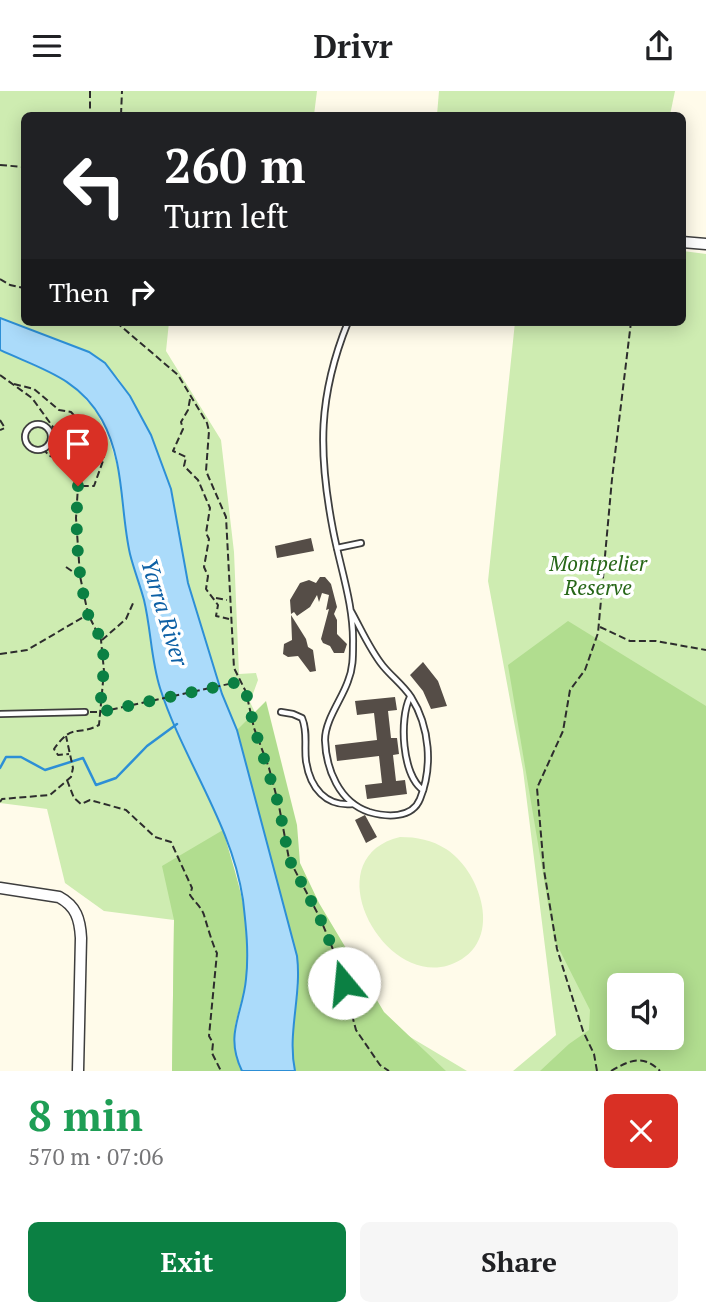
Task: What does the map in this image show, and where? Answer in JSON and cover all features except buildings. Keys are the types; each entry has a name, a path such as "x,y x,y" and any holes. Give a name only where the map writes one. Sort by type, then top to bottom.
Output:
{"street":[{"path":"686,242 706,244"},
{"path":"0,888 59,897 67,902 78,916 81,938 78,1071"}],"lane":[{"path":"347,326 328,378 322,454 337,548 351,611 354,642 352,667 325,739 332,779 344,795 361,809 375,813 407,814 418,804 424,790 428,770 427,742 419,713 410,697 381,664 351,611"},
{"path":"42,425 49,432 50,441 43,448 33,449 26,442 26,433 32,426 42,425"},
{"path":"337,548 361,543"},
{"path":"410,697 404,709 407,753 411,776 416,785 424,790"},
{"path":"0,714 85,712"},
{"path":"281,712 302,718 306,727 306,764 312,782 323,797 338,806 354,804"}],"path":[{"path":"90,91 90,112"},
{"path":"121,112 122,91"},
{"path":"0,165 21,167"},
{"path":"0,279 21,287"},
{"path":"121,326 178,375 209,431 206,471 226,517 234,668 246,692 279,806 289,859 320,918 337,959 356,1030 380,1065 389,1071"},
{"path":"597,1071 594,1054 583,1031 557,949 544,870 537,787 563,731 570,690 585,670 599,627 612,479 631,326"},
{"path":"1,376 32,398 53,427 78,486 76,519 80,576 88,614 101,640 104,671 99,725 90,730 72,731 54,749 58,755 69,754"},
{"path":"11,383 34,389 59,410 71,412 94,438 104,458 94,486 78,486"},
{"path":"190,398 188,410 181,422 183,429 173,451 186,457 184,466 198,480 210,508 204,568 208,576 206,589 218,605 216,616 230,620"},
{"path":"0,419 5,428 0,430"},
{"path":"43,448 49,456 67,459"},
{"path":"65,567 80,576"},
{"path":"215,598 229,600"},
{"path":"101,640 126,619 134,601"},
{"path":"0,654 27,650 88,614"},
{"path":"599,627 630,641 656,641 706,650"},
{"path":"85,712 100,712 239,682"},
{"path":"0,801 50,795 71,777 73,768 66,735"},
{"path":"67,780 74,798 81,804 90,800 126,810 155,837 171,842 192,888 190,895 204,915 204,924 211,933 213,948 217,953 209,1036 213,1043 212,1053 220,1071"},
{"path":"611,1071 631,1060 652,1063 660,1071"}],"green space":[{"path":"0,91 317,91 314,112 21,112 21,326 169,326 166,351 221,440 234,552 239,674 256,673 258,680 250,702 267,738 299,863 370,1013 467,1071 295,1071 233,721 188,583 171,489 151,435 118,378 89,352 0,318"},
{"path":"439,91 675,91 671,112 437,112"},
{"name":"Montpelier Reserve","path":"686,251 706,254 706,1071 513,1071 556,1035 523,770 488,581 515,326 686,326"},
{"path":"0,350 70,382 96,411 110,442 122,482 130,554 144,600 160,687 223,830 236,1059 242,1071 172,1071 174,920 104,911 65,883 47,809 0,803"},
{"path":"568,621 706,706 706,1071 540,1071 589,1030 590,1010 554,939 508,665"},
{"path":"266,701 297,825 300,863 319,903 384,1012 446,1071 295,1071 292,1037 299,985 237,730"},
{"path":"223,830 247,926 248,967 234,1037 234,1048 242,1071 172,1071 174,920 162,866"},
{"path":"400,837 424,840 446,849 458,859 476,886 483,919 481,934 474,948 462,959 435,968 410,962 387,946 370,923 361,897 361,872 373,850"}],"water":[{"name":"Yarra River","path":"0,318 89,352 105,363 130,396 151,435 171,489 188,583 222,694 237,730 297,956 298,985 293,1042 295,1071 242,1071 237,1058 236,1024 247,969 243,900 229,845 160,688 144,600 130,554 115,452 109,436 93,406 70,384 44,369 0,350"}],"waterway":[{"path":"0,768 6,757 21,757 45,770 83,758 96,785 116,778 147,746 177,724"}],"route":[{"path":"78,486 76,519 80,576 88,614 101,640 104,671 100,712 239,682 246,692 254,727 269,768 289,859 320,918 344,983"}]}
